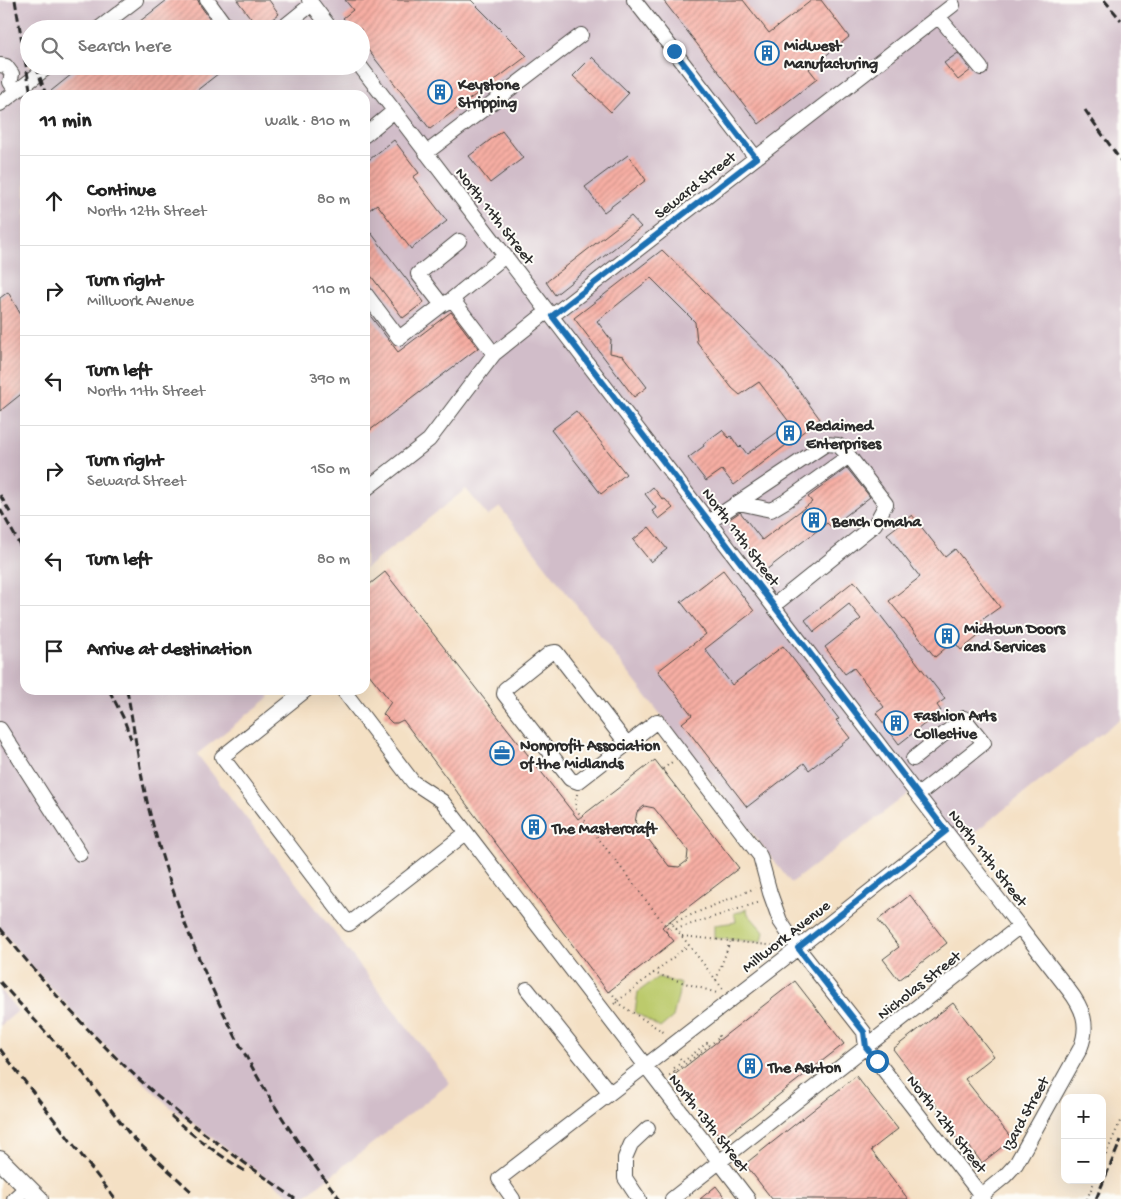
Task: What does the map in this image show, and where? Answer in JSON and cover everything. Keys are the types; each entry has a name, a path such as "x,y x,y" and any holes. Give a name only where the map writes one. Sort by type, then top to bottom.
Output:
{"main road":[{"path":"0,1160 27,1195"}],"street":[{"path":"110,20 136,0"},
{"path":"207,0 221,20"},
{"path":"634,0 756,158"},
{"path":"291,20 311,2 324,20"},
{"name":"Seward Street","path":"370,486 429,440 494,354 756,158 953,4"},
{"path":"938,16 981,68"},
{"path":"426,153 581,35"},
{"path":"0,65 6,66 12,74 0,104"},
{"path":"9,83 28,75"},
{"name":"North 11th Street","path":"367,75 1076,999 1083,1015 1085,1032"},
{"path":"370,131 394,111"},
{"path":"459,241 418,274 447,302 494,354"},
{"path":"370,300 399,338 506,256"},
{"path":"709,522 826,444 838,445 850,456 886,504 875,524 773,606"},
{"path":"739,503 771,510 850,456"},
{"path":"556,652 627,744 578,782 570,779 504,694 505,689 550,653 556,652"},
{"path":"300,695 222,757 349,924 466,833"},
{"name":"North 13th Street","path":"347,695 413,782 442,801 748,1199"},
{"path":"913,759 964,718 984,743 918,795"},
{"name":"North 12th Street","path":"627,744 657,721 760,856 780,921 798,948 864,1032 866,1047 981,1198"},
{"path":"0,729 80,854"},
{"name":"Millwork Avenue","path":"513,1199 499,1179 946,831"},
{"name":"Nicholas Street","path":"672,1199 1020,926"},
{"path":"527,989 610,1093"},
{"name":"Izard Street","path":"981,1198 1010,1172 1019,1159 1080,1049 1085,1032"},
{"path":"639,1199 625,1178 625,1158 631,1144 648,1128"}],"path":[{"path":"663,769 672,762"},
{"path":"578,782 575,808 668,931 672,923 757,887"},
{"path":"676,929 760,902"},
{"path":"672,923 723,989"},
{"path":"682,936 778,946"},
{"path":"716,980 730,942"},
{"path":"609,1007 689,945"},
{"path":"653,973 717,993"},
{"path":"610,991 617,1001 666,1034"},
{"path":"688,1098 670,1076 720,1038 717,1034"},
{"path":"675,1072 673,1069 682,1062 708,1043 709,1046"},
{"path":"680,1058 682,1062"},
{"path":"1106,1155 1121,1119"},
{"path":"1087,1199 1093,1184"}],"shaded area":[{"path":"0,0 1121,0 1121,718 957,846 913,790 791,883 500,507 488,516 466,489 370,565 370,90 20,90 20,695 269,695 270,697 197,754 450,1083 301,1199 295,1199 169,1106 92,1033 0,928"},
{"path":"0,989 18,1011 0,1026"}],"green space":[{"path":"747,909 748,914 764,932 762,942 714,938 714,925 736,922 733,914"},
{"path":"658,977 681,984 673,1017 660,1028 635,1012 638,992"}],"building":[{"path":"167,0 198,0 211,20 141,20"},
{"path":"237,0 269,0 279,14 271,20 252,20"},
{"name":"Keystone Stripping","path":"345,0 471,0 527,56 430,129 370,52 370,20 345,20 343,18 353,10"},
{"name":"Midwest Manufacturing","path":"663,0 743,0 769,33 812,0 821,0 849,37 809,69 817,79 759,124"},
{"path":"958,53 971,70 958,80 944,63"},
{"path":"592,57 629,93 611,112 573,76"},
{"path":"71,75 217,75 197,90 52,90"},
{"path":"502,131 523,158 490,183 469,156"},
{"path":"394,140 419,173 413,177 447,221 411,249 377,204 370,209 370,159"},
{"path":"628,155 646,180 604,212 585,187"},
{"path":"631,216 641,227 555,295 546,282"},
{"path":"370,232 424,302 403,318 370,275"},
{"path":"662,250 781,366 820,419 734,485 722,470 706,481 688,458 722,430 729,438 731,436 739,448 741,446 747,454 790,423 759,382 740,395 732,388 697,342 695,322 651,278 597,321 611,340 610,353 623,356 647,387 634,397 574,318"},
{"path":"8,292 20,313 20,395 0,411 0,298"},
{"path":"451,312 478,348 370,430 370,316 398,352"},
{"path":"576,411 626,474 601,494 551,430"},
{"name":"Bench Omaha","path":"847,468 870,497 831,527 827,523 766,570 728,520 740,512 762,540 812,502 808,497"},
{"path":"653,487 663,500 665,499 673,508 659,519 652,511 656,508 645,494"},
{"path":"912,515 945,557 955,549 1000,607 979,622 986,630 961,650 954,641 935,657 889,601 920,577 887,534"},
{"path":"649,527 667,549 651,562 633,540"},
{"path":"723,570 754,611 705,649 732,685 783,646 839,719 836,720 850,738 809,770 804,763 747,807 682,723 692,715 658,671 706,634 681,602"},
{"name":"The Mastercraft","path":"385,572 578,819 655,760 739,868 662,927 674,941 608,992 403,720 392,723 383,714 391,702 370,675 370,584","holes":["644,806 654,808 688,851 687,861 679,867 669,866 635,822 637,812"]},
{"path":"854,581 945,699 937,705 941,711 899,744 876,713 884,707 854,668 845,674 825,647 861,619 849,604 814,632 805,620"},
{"path":"910,895 947,943 899,980 883,959 899,947 878,920"},
{"name":"The Ashton","path":"795,981 844,1044 722,1139 673,1076"},
{"path":"953,1003 994,1056 965,1079 1012,1139 982,1163 969,1146 965,1150 937,1113 940,1110 893,1049"},
{"path":"856,1076 898,1129 871,1150 908,1199 772,1199 745,1164"},
{"path":"716,1186 726,1199 700,1199"}],"railway":[{"path":"15,0 20,30"},
{"path":"1104,0 1121,20"},
{"path":"28,75 30,90"},
{"path":"39,75 44,90"},
{"path":"1085,110 1121,161"},
{"path":"0,495 11,514"},
{"path":"0,509 20,545"},
{"path":"112,695 123,717 131,739"},
{"path":"128,695 141,772 152,821 184,921 204,971 252,1067 279,1113 340,1199"},
{"path":"0,928 80,1022 124,1065 200,1131 295,1199"},
{"path":"0,982 84,1074 131,1136 193,1193"},
{"path":"0,1049 115,1199"},
{"path":"171,1116 207,1145 245,1171"},
{"path":"1096,1199 1121,1140"}],"place":[{"name":"Midwest Manufacturing","path":"767,53"},
{"name":"Keystone Stripping","path":"440,92"},
{"name":"Reclaimed Enterprises","path":"789,433"},
{"name":"Bench Omaha","path":"814,520"},
{"name":"Midtown Doors and Services","path":"947,636"},
{"name":"Fashion Arts Collective","path":"896,723"},
{"name":"Nonprofit Association of the Midlands","path":"502,753"},
{"name":"The Mastercraft","path":"534,827"},
{"name":"The Ashton","path":"750,1066"}],"route":[{"path":"674,51 756,158 552,316 946,831 798,948 864,1032 866,1047 877,1061"}]}
